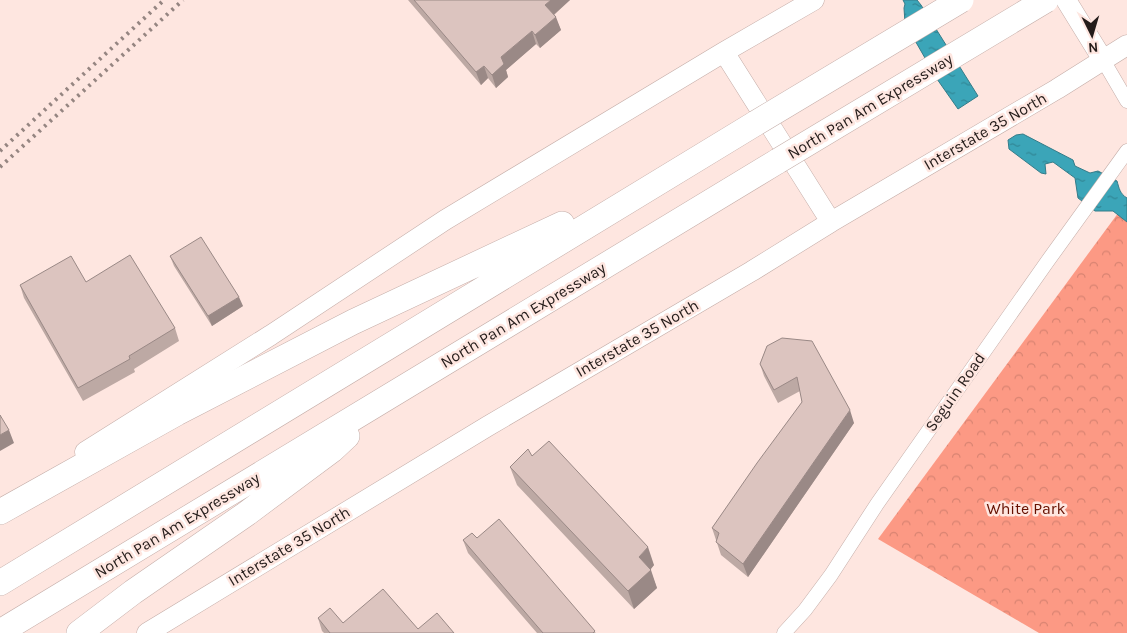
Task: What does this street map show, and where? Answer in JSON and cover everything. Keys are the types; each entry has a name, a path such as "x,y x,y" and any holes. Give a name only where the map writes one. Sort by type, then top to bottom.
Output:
{"highway":[{"path":"0,583 682,167 961,0"},
{"name":"North Pan Am Expressway","path":"0,632 1046,0"},
{"path":"0,512 192,405 353,322 682,167"},
{"path":"79,633 133,592 246,514 332,450 401,389"}],"main road":[{"path":"0,507 271,335 445,220 814,0"},
{"path":"1066,0 1103,60"},
{"name":"Interstate 35 North","path":"147,633 488,426 752,271 831,222 1057,89 1127,45"},
{"path":"724,52 831,222"}],"street":[{"path":"1103,60 1127,101"},
{"name":"Seguin Road","path":"784,633 806,610 831,575 877,504 1124,155"}],"green space":[{"name":"White Park","path":"1127,201 1127,633 1039,633 878,539"}],"water":[{"path":"903,0 917,0 921,5 978,96 958,109 937,79 905,23 905,4"},
{"path":"1023,134 1073,160 1075,166 1090,173 1098,171 1117,181 1121,193 1127,198 1127,222 1113,211 1095,211 1078,198 1075,178 1053,162 1045,164 1046,174 1041,173 1009,149 1008,140 1016,135"}],"building":[{"path":"414,0 551,0 545,5 556,17 535,35 532,31 501,57 504,64 492,75 484,66 476,72"},
{"path":"201,237 239,297 208,316 170,256"},
{"path":"130,255 175,328 129,356 130,359 78,388 20,285 71,256 86,282"},
{"path":"782,338 812,341 850,410 743,564 716,542 719,533 712,528 802,402 797,377 774,390 760,364 767,346"},
{"path":"0,415 9,430 0,435"},
{"path":"549,441 648,547 639,557 651,570 628,591 510,467 528,449 532,456"},
{"path":"499,519 595,631 593,633 543,633 463,540 472,533 477,538"},
{"path":"383,589 418,629 437,613 454,633 330,633 318,618 330,608 343,623"}],"railway":[{"path":"0,151 164,0"},
{"path":"0,167 183,0"}]}
